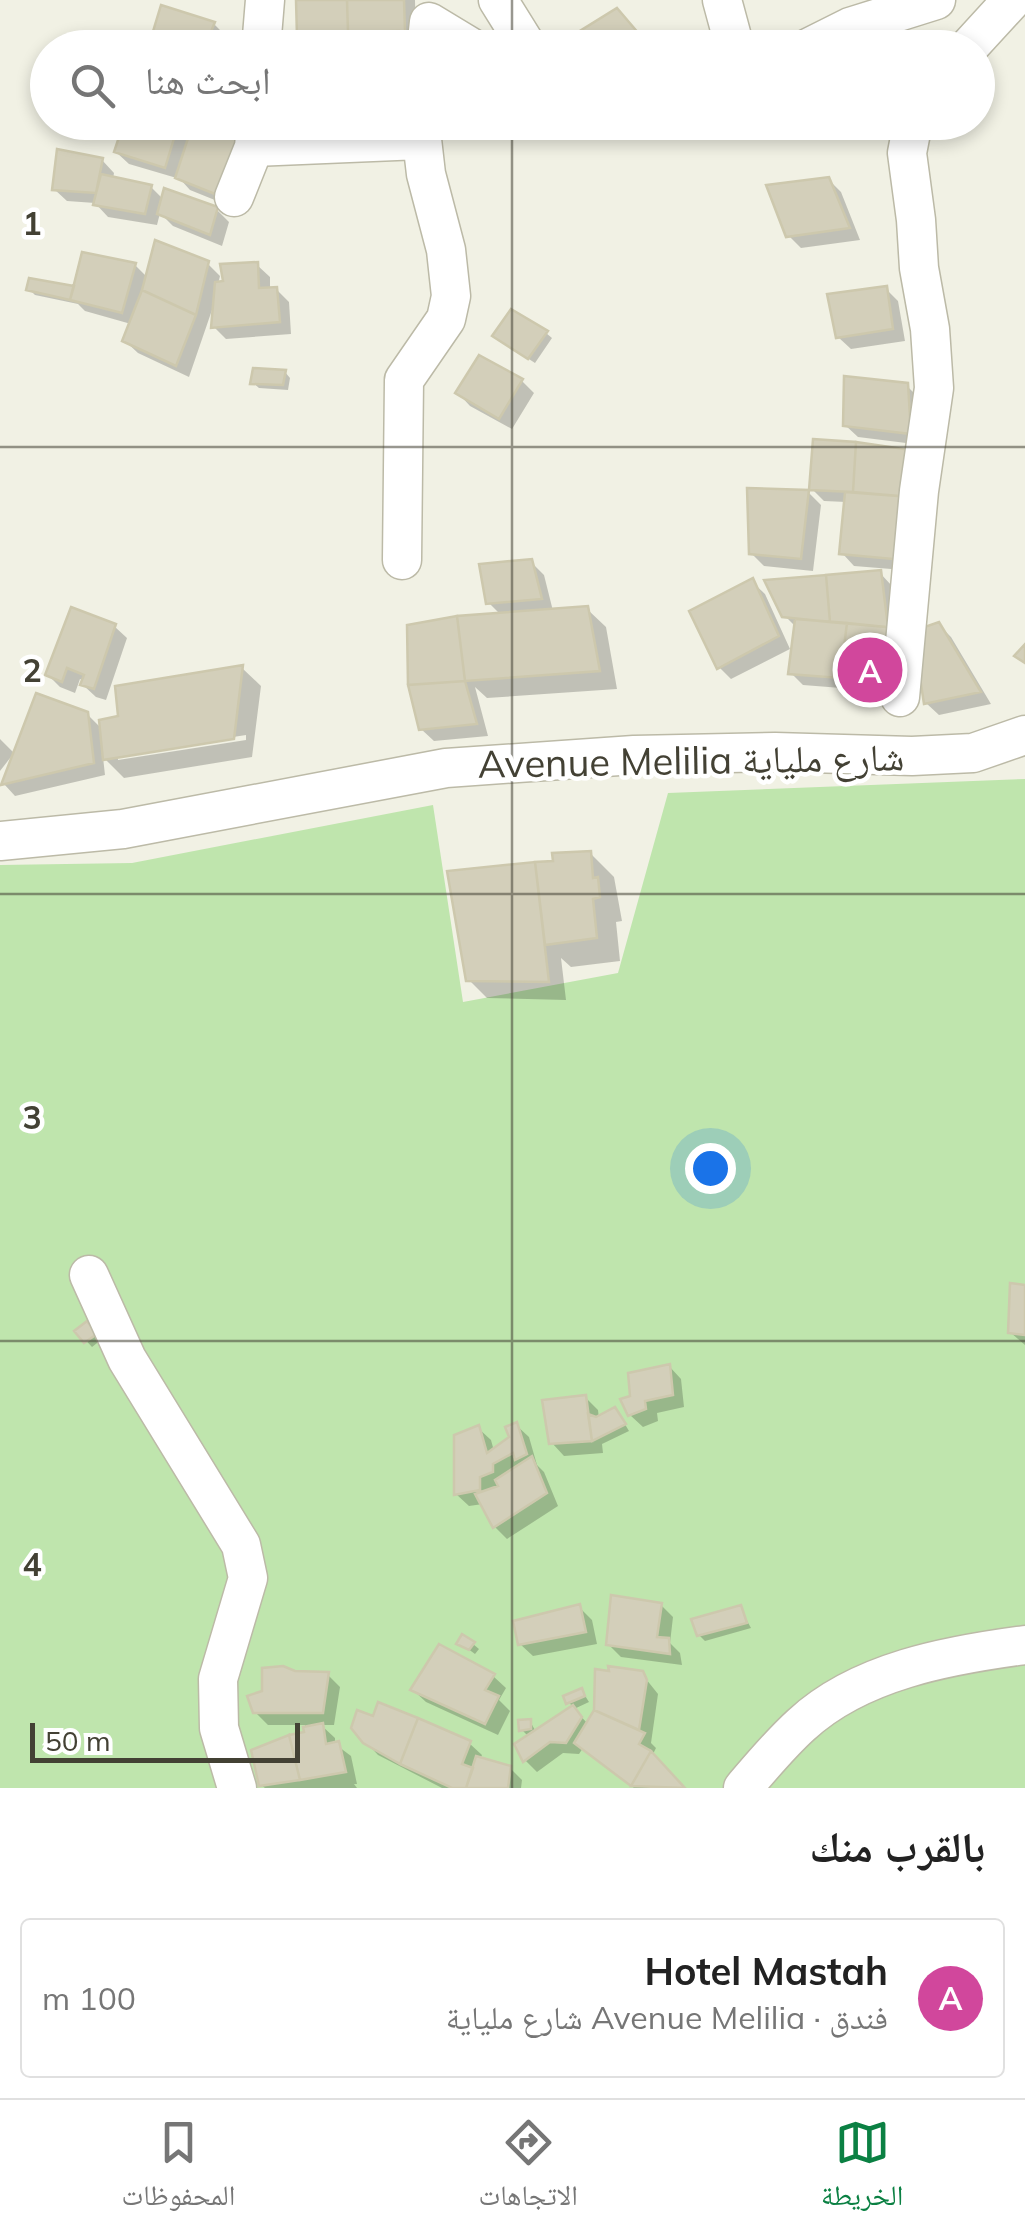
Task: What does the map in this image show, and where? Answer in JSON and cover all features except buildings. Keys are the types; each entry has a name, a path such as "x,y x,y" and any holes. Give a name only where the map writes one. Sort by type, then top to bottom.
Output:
{"street":[{"path":"262,30 265,0"},
{"path":"498,0 517,30"},
{"path":"722,0 730,30"},
{"path":"842,30 936,0"},
{"path":"984,30 1012,0"},
{"path":"234,197 253,140"},
{"path":"402,560 404,380 446,319 451,296 446,250 422,140"},
{"path":"900,697 919,491 934,388 930,328 918,268 907,153 910,140"},
{"name":"Avenue Melilia شارع ملياية","path":"0,841 123,829 463,767 634,754 973,753 1025,735"},
{"path":"89,1274 127,1359 240,1545 248,1578 218,1678 218,1728 237,1788"},
{"path":"742,1788 803,1723 862,1684 921,1666 1025,1646"}],"green space":[{"path":"1025,779 1025,1788 0,1788 0,865 132,863 433,805 463,1002 618,973 668,793"}],"place":[{"name":"Hotel Mastah","path":"870,670"}]}
